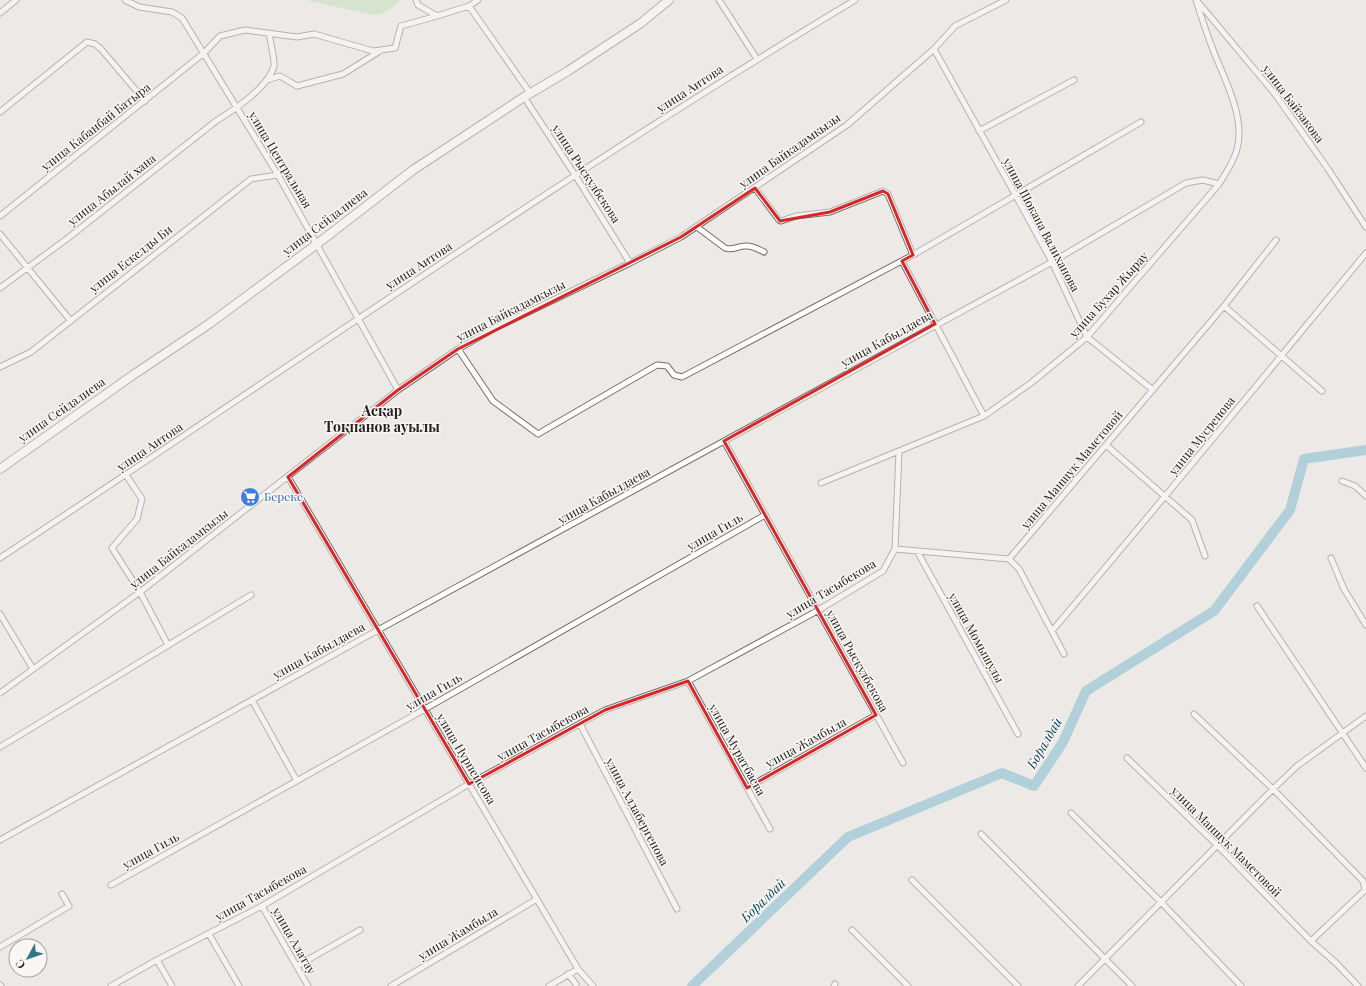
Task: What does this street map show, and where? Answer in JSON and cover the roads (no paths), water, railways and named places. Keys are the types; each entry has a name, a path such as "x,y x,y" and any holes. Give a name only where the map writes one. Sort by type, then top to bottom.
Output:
{"main road":[{"name":"улица Сейдалиева","path":"0,469 133,375 209,324 318,244 413,170 527,95 568,71 642,23 669,0"}],"street":[{"path":"0,13 16,0"},
{"name":"улица Центральная","path":"124,0 139,7 172,12 180,16 278,175 318,244 398,390"},
{"path":"416,0 418,5 437,16"},
{"path":"266,80 280,76 297,86 343,74 383,50 395,48 401,26 469,6 478,0"},
{"path":"719,0 757,59"},
{"name":"улица Аитова","path":"0,558 126,475 358,318 575,175 757,59 855,0"},
{"name":"улица Байкадамкызы","path":"0,693 140,592 398,390 458,349 495,328 630,263 681,237 697,227 847,124 934,49 955,26 1006,0"},
{"name":"улица Бухар Жырау","path":"821,483 984,416 1031,383 1087,337 1219,184 1228,171 1237,148 1239,124 1231,95 1211,46 1196,0"},
{"name":"улица Байзакова","path":"1196,0 1275,94 1328,169 1366,227"},
{"name":"улица Рыскулбекова","path":"469,6 527,95 630,263"},
{"name":"улица Кабанбай Батыра","path":"0,216 146,101 204,53 220,36 245,30 297,37 314,34 373,51 383,50"},
{"path":"266,80 274,66 269,33"},
{"path":"0,112 87,42 95,44 102,49 146,101"},
{"name":"улица Шокана Валиханова","path":"934,49 1052,262 1087,337 1153,390"},
{"name":"улица Абылай хана","path":"0,288 68,238 216,121 237,108 266,80"},
{"path":"979,131 1074,80"},
{"path":"458,349 493,400 538,434 657,365 667,366 674,376 682,377 913,255 1141,122"},
{"name":"улица Ескелды Би","path":"0,367 31,352 251,179 278,175"},
{"name":"улица Кабылдаева","path":"0,840 378,630 1052,262 1186,183 1203,180 1219,184"},
{"path":"755,188 781,221 796,216 830,212 883,191 888,194 913,255"},
{"path":"697,227 725,248 730,250 745,246 754,247 764,252"},
{"path":"0,234 26,268 70,320"},
{"name":"улица Маншук Маметовой","path":"1009,559 1224,306 1276,240"},
{"name":"улица Мусрепова","path":"1052,631 1166,497 1280,356 1366,253"},
{"path":"902,260 984,416"},
{"path":"1224,306 1322,391"},
{"name":"улица Рыскулбекова","path":"724,441 817,611 903,763"},
{"path":"1106,445 1192,520 1205,556"},
{"name":"улица Тасыбекова","path":"111,986 157,960 262,906 469,784 605,710 688,681 817,611 883,571 895,549 899,451"},
{"path":"126,475 142,499 137,519 112,548 140,592 168,645"},
{"name":"улица Нурпеисова","path":"288,477 578,969 593,986"},
{"path":"1342,481 1355,486 1366,496"},
{"name":"улица Гиль","path":"111,885 425,709 765,515"},
{"path":"895,549 1009,559 1019,569 1064,654"},
{"name":"улица Момышулы","path":"917,551 1018,734"},
{"path":"1332,558 1344,590 1366,625"},
{"path":"0,747 251,595"},
{"path":"1257,606 1366,768"},
{"path":"0,614 33,669"},
{"name":"улица Муратбаева","path":"688,681 770,829"},
{"path":"252,700 297,781"},
{"path":"1194,714 1273,789 1363,881 1365,890 1311,941"},
{"name":"улица Жамбыла","path":"746,788 876,715"},
{"path":"1078,986 1216,845 1297,766 1366,716"},
{"name":"улица Алдабергенова","path":"580,724 677,908"},
{"name":"улица Маншук Маметовой","path":"1127,758 1358,986"},
{"path":"1071,813 1241,986"},
{"path":"980,834 1132,986"},
{"path":"912,880 1018,986"},
{"path":"0,947 69,906 62,894"},
{"name":"улица Жамбыла","path":"390,986 537,899"},
{"name":"улица Алатау","path":"262,906 308,986"},
{"path":"297,966 360,930"},
{"path":"852,930 908,986"},
{"path":"209,934 239,986"},
{"path":"157,960 172,986"},
{"path":"549,986 578,969"},
{"path":"568,974 576,986"}],"waterway":[{"name":"Боралдай","path":"692,986 848,837 1002,773 1034,786 1063,742 1086,691 1214,611 1290,510 1304,459 1366,450"}],"place":[{"name":"Береке","path":"250,497"}],"district":[{"name":"Асқар Тоқпанов ауылы","path":"382,420"}]}
